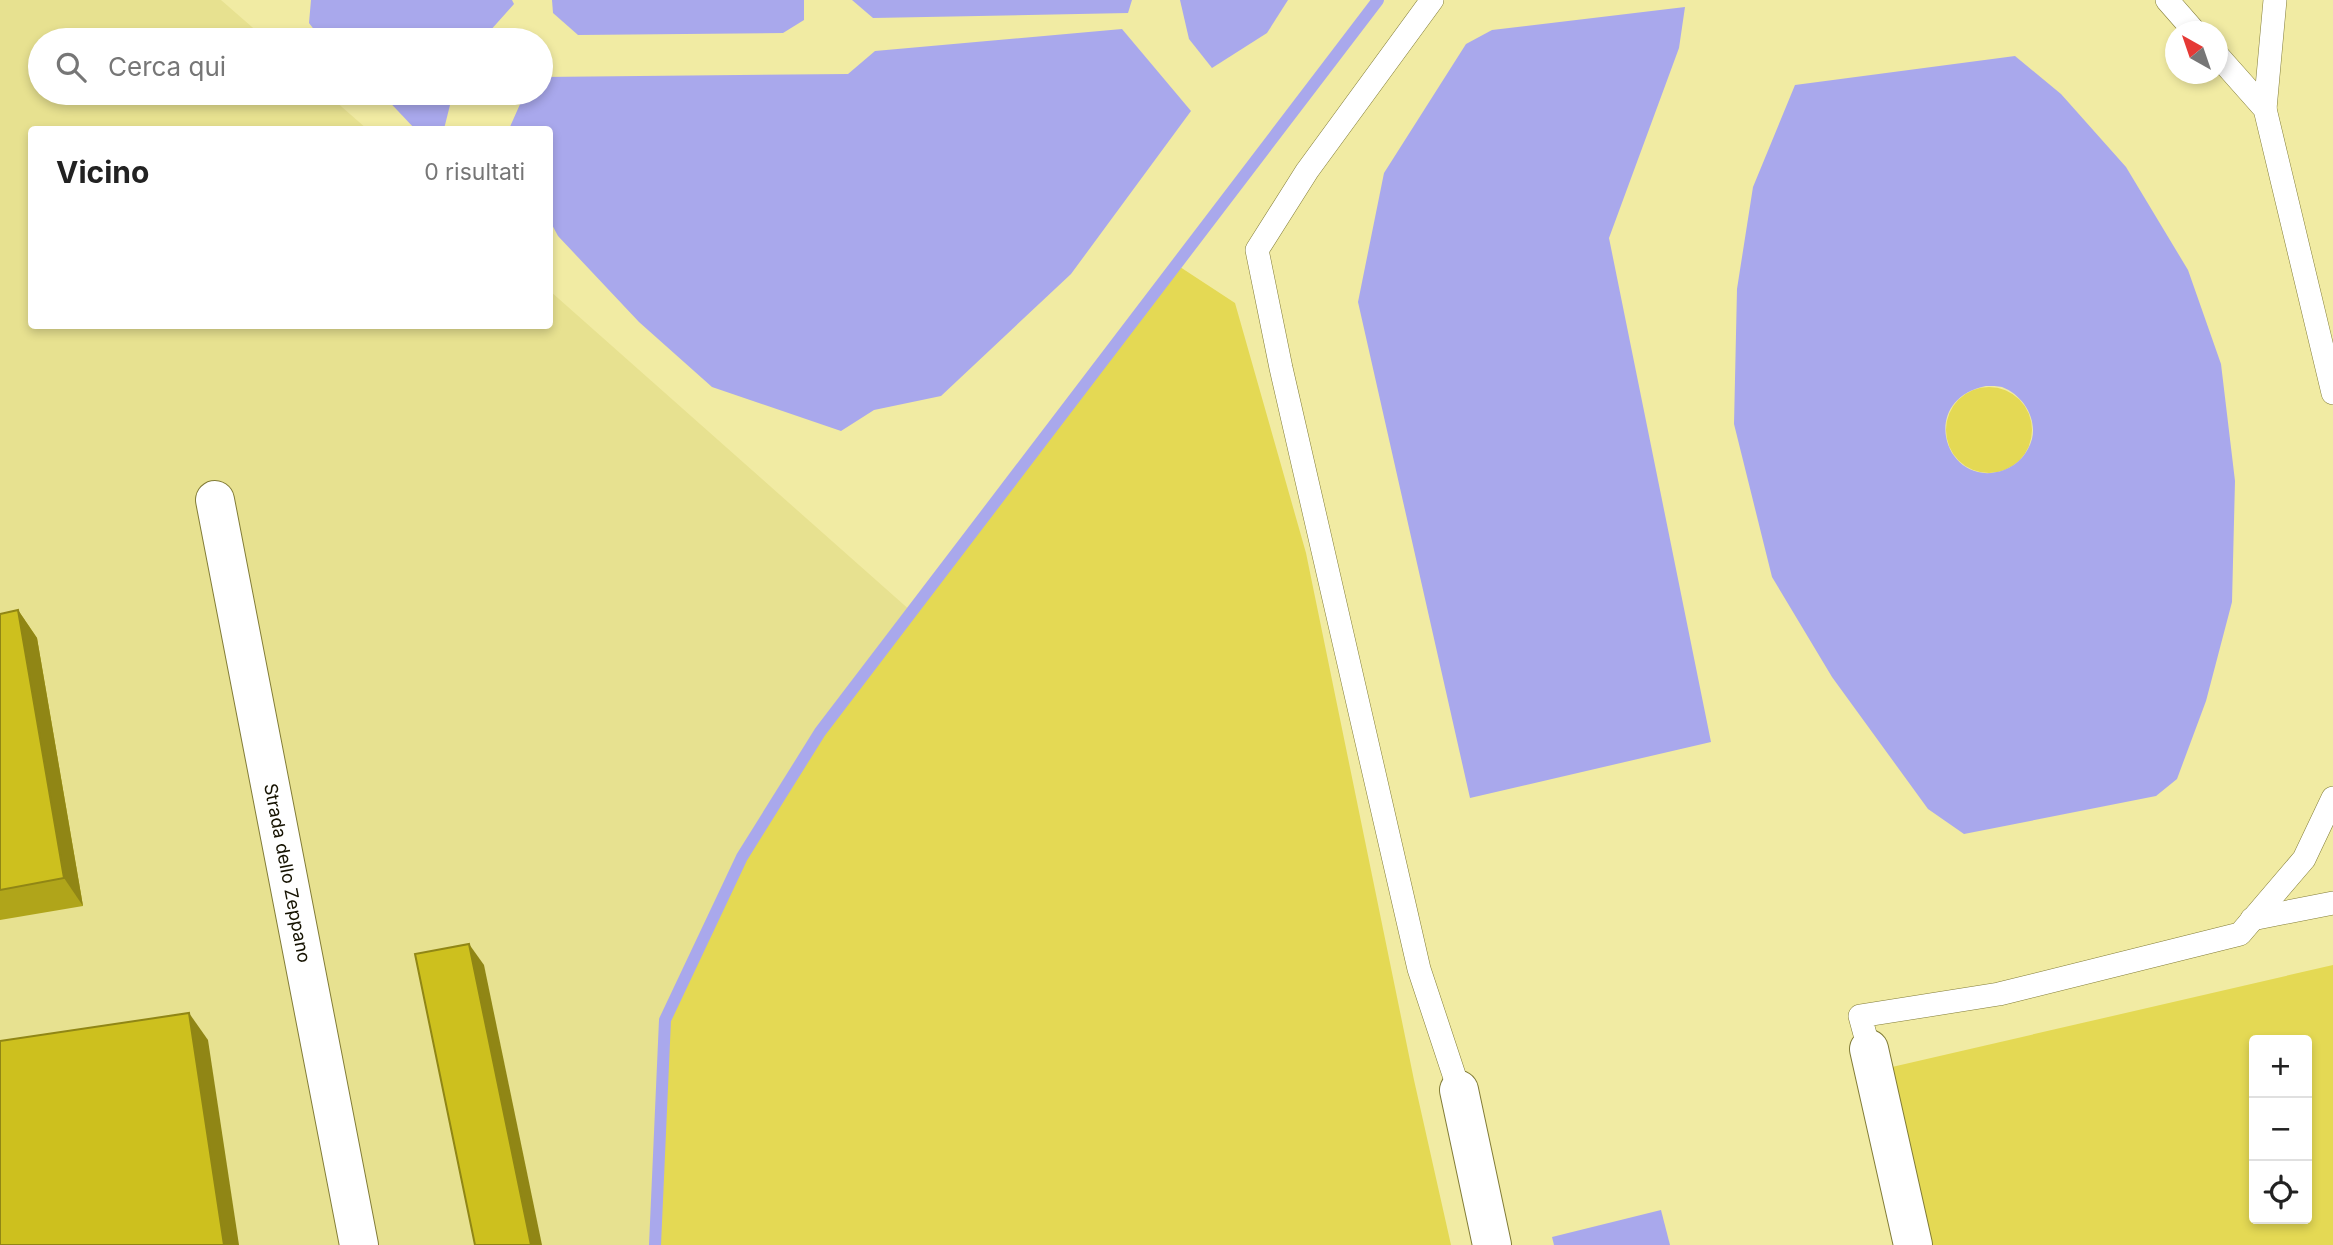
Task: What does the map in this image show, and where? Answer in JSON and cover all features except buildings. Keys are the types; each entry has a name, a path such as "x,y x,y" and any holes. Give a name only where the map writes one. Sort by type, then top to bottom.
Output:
{"street":[{"name":"Strada dello Zeppano","path":"215,500 359,1245"},
{"path":"1869,1049 1913,1245"},
{"path":"1459,1090 1492,1245"}],"lane":[{"path":"1432,0 1307,171 1257,250 1284,382 1419,969 1459,1090"},
{"path":"2167,0 2185,21"},
{"path":"2275,0 2265,109 2333,393"},
{"path":"2228,68 2265,109"},
{"path":"1869,1049 1860,1016 1999,995 2240,934 2304,859 2333,798"},
{"path":"2252,919 2333,903"}],"shaded area":[{"path":"0,0 221,0 253,28 28,28 28,105 340,105 364,126 28,126 28,329 553,329 553,294 912,612 820,732 742,857 665,1020 655,1245 0,1245"},
{"path":"1177,265 1235,303 1306,553 1414,1080 1451,1245 655,1245 665,1020 742,857 820,732"},
{"path":"1981,387 1997,387 2020,399 2029,413 2032,430 2029,447 2020,461 1997,473 1981,473 1965,466 1953,454 1946,438 1946,422 1953,406 1965,394"},
{"path":"2333,965 2333,1245 1932,1245 1892,1067"}],"water":[{"path":"311,0 512,0 514,4 493,28 313,28 309,23"},
{"path":"552,0 804,0 804,20 783,33 578,35 553,13"},
{"path":"852,0 1132,0 1128,13 873,18"},
{"path":"1180,0 1288,0 1267,33 1212,68 1189,39"},
{"path":"1685,7 1679,48 1609,238 1711,742 1470,798 1358,302 1384,173 1466,44 1492,30"},
{"path":"1122,29 1191,111 1071,274 941,396 874,410 841,431 712,387 639,322 558,236 553,227 553,126 510,126 520,105 553,105 553,77 848,74 875,51"},
{"path":"2015,56 2061,94 2126,167 2188,270 2221,364 2235,481 2232,602 2206,701 2177,779 2156,796 1964,834 1928,809 1832,677 1772,577 1734,424 1737,289 1753,187 1795,85","holes":["1986,386 2002,387 2022,401 2030,415 2033,431 2028,449 2018,462 2004,470 1984,473 1967,468 1954,456 1947,441 1946,424 1951,408 1964,394"]},
{"path":"392,105 450,105 445,126 412,126"},
{"path":"1661,1210 1670,1245 1554,1245 1552,1237"}],"waterway":[{"path":"655,1245 665,1020 742,857 820,732 1378,0"}]}
